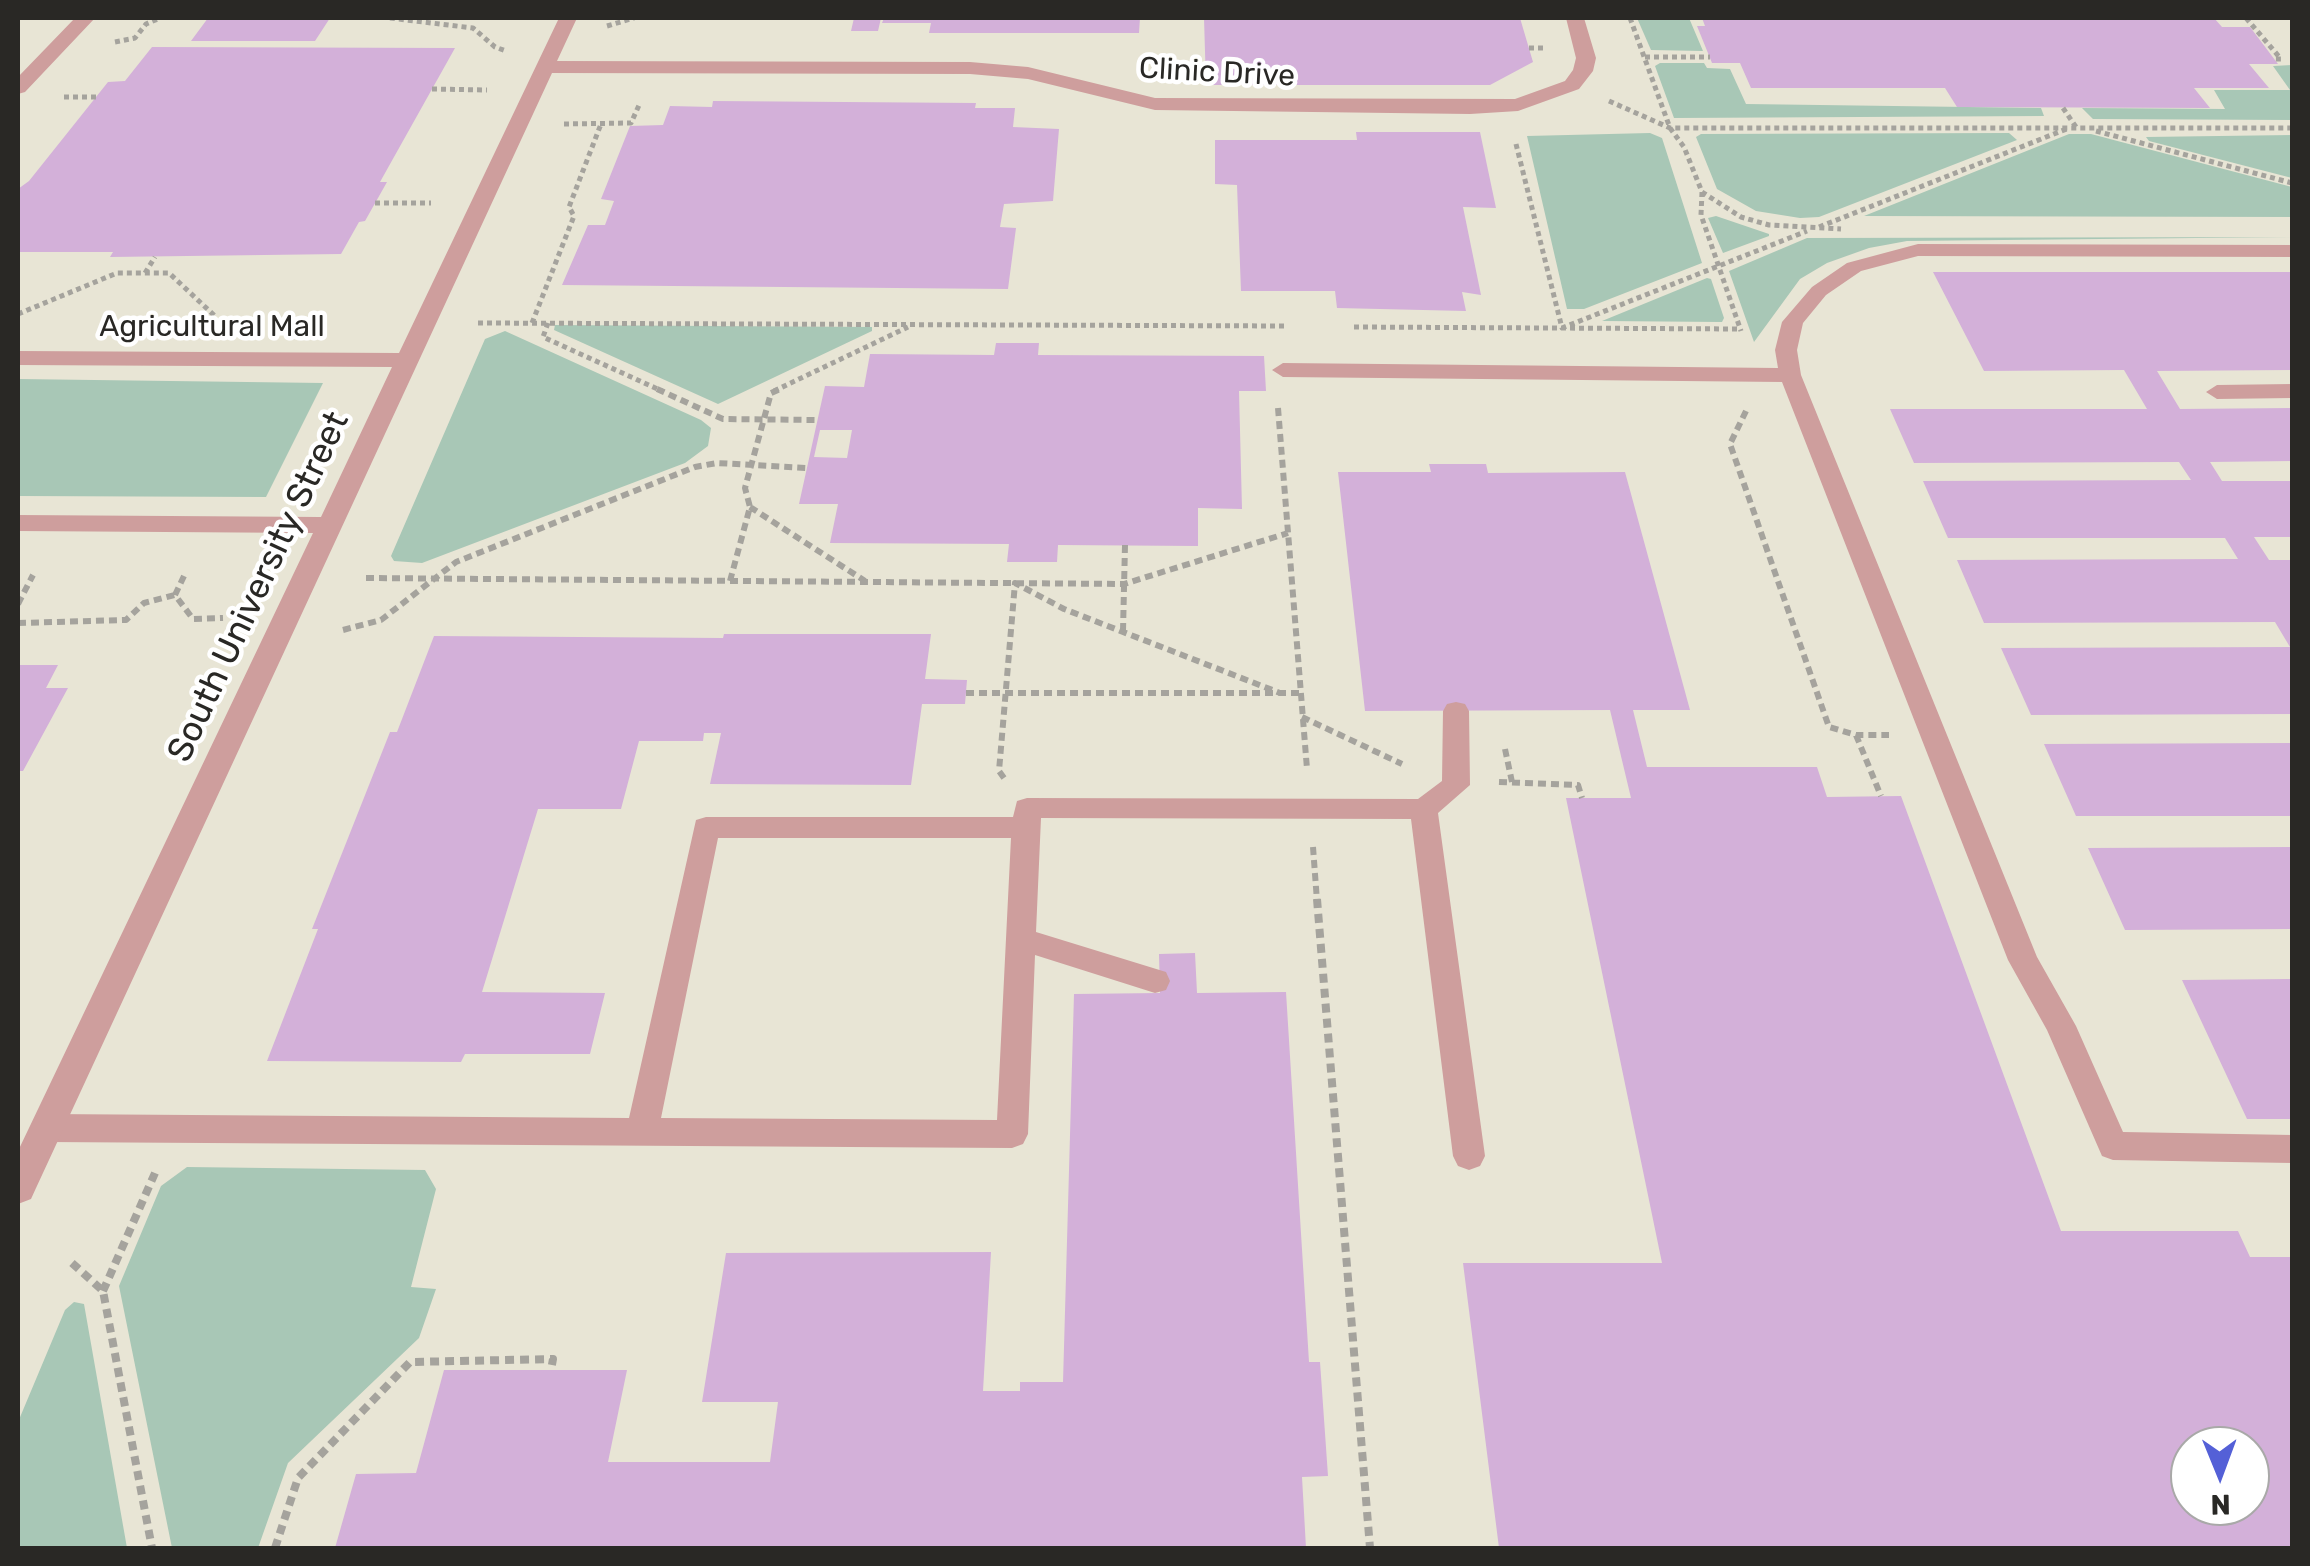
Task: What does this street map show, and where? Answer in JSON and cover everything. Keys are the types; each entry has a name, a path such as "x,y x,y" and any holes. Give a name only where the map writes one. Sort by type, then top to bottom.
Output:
{"street":[{"path":"18,88 68,32 86,18"},
{"name":"South University Street","path":"18,1188 568,18"},
{"path":"1572,85 1584,71 1586,48 1575,18"},
{"name":"Clinic Drive","path":"544,67 970,68 1028,73 1155,104 1266,108 1518,105 1572,85"},
{"name":"Agricultural Mall","path":"18,358 407,360"},
{"path":"18,523 329,526"}],"lane":[{"path":"2292,251 1918,250 1854,266 1819,290 1793,322 1786,350 1790,375 2023,960 2062,1026 2113,1146 2292,1149"},
{"path":"1283,370 1790,375"},
{"path":"2217,392 2292,392"},
{"path":"642,1131 706,827 1424,810 1456,786 1456,711"},
{"path":"1424,810 1469,1156"},
{"path":"46,1128 1012,1134 1027,818"},
{"path":"1021,939 1155,981"}],"path":[{"path":"390,18 473,28 495,47 506,50"},
{"path":"606,26 634,18"},
{"path":"1630,18 1670,128"},
{"path":"2246,18 2278,59 2292,58"},
{"path":"1645,57 1710,58"},
{"path":"1572,85 1670,128 2292,128"},
{"path":"564,124 631,123 646,88"},
{"path":"432,89 488,90"},
{"path":"76,96 96,97"},
{"path":"2064,108 2077,128"},
{"path":"532,323 574,216 569,208 601,124"},
{"path":"1562,328 2069,128"},
{"path":"2086,128 2292,183"},
{"path":"1514,136 1562,328"},
{"path":"1702,192 1700,216 1747,347"},
{"path":"375,203 431,203"},
{"path":"145,273 155,257"},
{"path":"18,314 117,273 145,273 169,274 218,318"},
{"path":"478,323 1287,326"},
{"path":"548,323 543,337 723,419 818,420"},
{"path":"730,581 750,507 745,488 771,393 914,325"},
{"path":"1346,327 1740,329"},
{"path":"1730,410 1748,406 1730,444 1829,727 1856,735 1935,735"},
{"path":"1297,407 1278,407 1308,784"},
{"path":"342,630 381,620 432,578 476,553 696,467 806,468"},
{"path":"750,507 866,582"},
{"path":"366,578 1124,584 1288,533"},
{"path":"1123,632 1125,546"},
{"path":"18,604 33,575"},
{"path":"175,595 184,576"},
{"path":"1015,583 1064,609 1280,694"},
{"path":"1015,583 999,771 1027,818"},
{"path":"175,595 193,619 222,618"},
{"path":"18,623 126,620 144,602 175,595"},
{"path":"966,693 1301,693"},
{"path":"1302,717 1417,771"},
{"path":"1856,735 1881,796"},
{"path":"1486,781 1578,784 1582,798"},
{"path":"1313,837 1370,1548"},
{"path":"152,1548 103,1291 160,1160"},
{"path":"72,1262 103,1291"},
{"path":"275,1548 298,1478 410,1362 553,1358 551,1370"}],"shaded area":[{"path":"18,18 2292,18 2292,1548 18,1548"}],"green space":[{"path":"1637,18 1689,18 1703,51 1651,50"},
{"path":"1704,63 1707,68 1730,69 1746,104 2041,108 2044,116 1674,118 1655,66"},
{"path":"2292,65 2292,120 2093,119 2082,108 2225,109 2214,90 2290,90 2273,66"},
{"path":"1650,133 1662,138 1702,263 1584,309 1567,309 1527,136"},
{"path":"2009,133 2017,140 1819,217 1800,218 1756,211 1717,189 1696,137 1701,134"},
{"path":"2069,134 2091,134 2292,187 2292,217 1864,216"},
{"path":"2292,135 2292,178 2149,141 2146,137"},
{"path":"1716,216 1769,236 1723,253 1708,218"},
{"path":"2292,237 1907,241 1869,248 1827,263 1800,279 1754,342 1729,271 1807,238"},
{"path":"1711,279 1722,322 1602,321"},
{"path":"555,325 872,327 872,331 718,404 554,330"},
{"path":"505,331 701,420 711,428 708,446 685,463 422,563 394,561 391,556 485,339"},
{"path":"18,379 323,383 266,497 18,496"},
{"path":"187,1167 425,1170 436,1189 411,1287 436,1289 419,1338 288,1463 258,1548 172,1548 119,1286 161,1186"},
{"path":"74,1302 84,1304 127,1548 18,1548 18,1422 65,1310"}],"building":[{"path":"208,18 330,18 315,41 191,41"},
{"path":"854,18 881,18 878,31 851,31"},
{"path":"884,18 1140,18 1139,33 929,33 931,23 882,23"},
{"path":"1204,18 1520,18 1533,62 1490,85 1206,85"},
{"path":"1702,18 2214,18 2222,27 2250,27 2278,64 2249,64 2269,88 2194,88 2210,108 1957,107 1945,88 1751,88 1740,63 1712,63 1697,26 1705,26"},
{"path":"152,47 455,48 380,182 387,182 341,254 110,257 113,252 18,252 18,189 29,181 108,82 125,81"},
{"path":"713,101 976,103 975,108 1015,108 1013,127 1059,129 1053,201 1004,204 1000,227 1016,228 1008,289 562,285 588,225 605,225 614,201 601,199 630,126 663,125 670,106 712,107"},
{"path":"1356,132 1480,132 1496,208 1463,207 1481,295 1462,292 1466,311 1337,308 1335,291 1241,291 1237,185 1215,184 1215,140 1357,140"},
{"path":"1933,272 2292,272 2292,370 2157,371 2180,409 2292,408 2292,461 2210,462 2222,481 2292,481 2292,537 2254,537 2269,560 2292,560 2292,714 2031,715 2001,648 2290,647 2275,622 1984,623 1957,560 2238,559 2225,538 1948,538 1923,481 2191,480 2179,462 1914,463 1890,409 2147,409 2124,370 1984,371"},
{"path":"996,343 1039,343 1038,355 1264,356 1266,391 1239,391 1242,509 1198,508 1198,546 1058,545 1057,562 1007,562 1009,544 830,543 838,504 799,504 825,386 864,387 870,354 994,355","holes":["820,430 852,430 847,458 814,457"]},
{"path":"1429,464 1486,464 1488,473 1625,472 1690,710 1633,710 1647,767 1817,767 1827,797 1901,796 2061,1231 2238,1231 2250,1257 2292,1257 2292,1548 1499,1548 1463,1263 1662,1263 1566,798 1631,798 1610,710 1365,711 1338,472 1431,472"},
{"path":"724,634 931,634 925,679 967,680 965,704 922,704 911,785 710,784 721,733 704,733 703,741 639,741 621,809 538,809 482,992 605,993 590,1054 465,1054 461,1062 267,1061 318,929 312,929 390,732 397,732 434,636 723,638"},
{"path":"18,665 58,665 46,688 68,688 23,771 18,771"},
{"path":"2292,743 2292,816 2076,816 2044,744"},
{"path":"2292,847 2292,929 2125,930 2088,848"},
{"path":"1195,953 1197,993 1286,992 1309,1362 1320,1362 1328,1476 1302,1477 1306,1548 335,1548 356,1474 416,1473 444,1370 627,1370 608,1462 770,1462 778,1402 702,1402 726,1253 991,1252 983,1391 1020,1391 1020,1382 1063,1382 1074,994 1160,993 1159,954"},
{"path":"2292,979 2292,1119 2247,1119 2182,980"}]}
